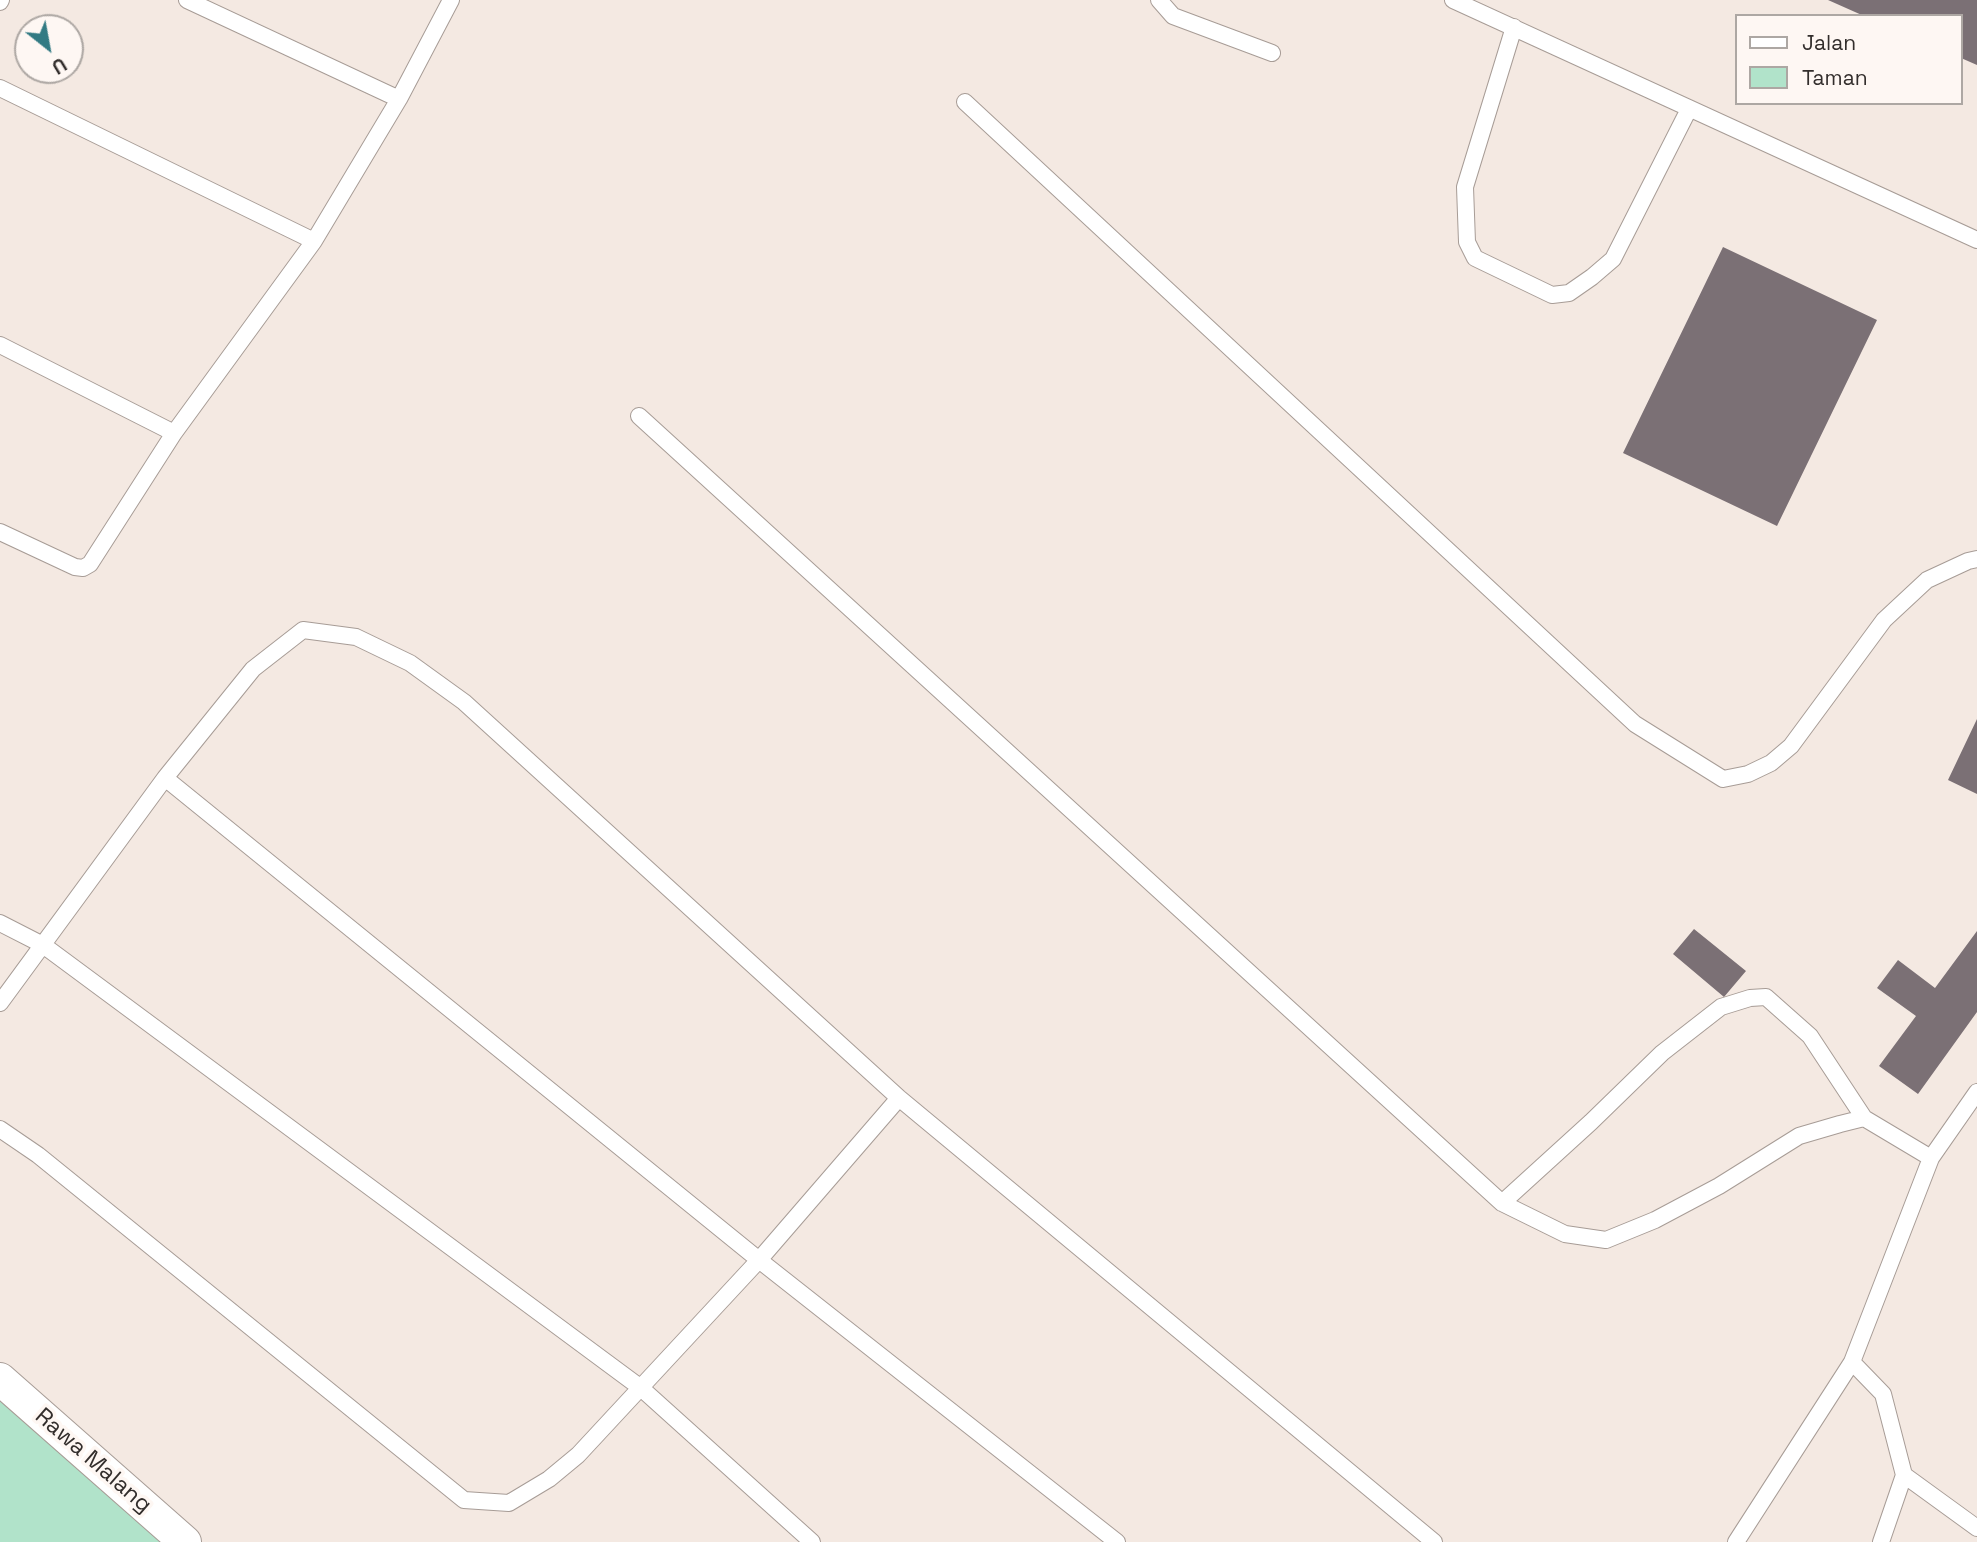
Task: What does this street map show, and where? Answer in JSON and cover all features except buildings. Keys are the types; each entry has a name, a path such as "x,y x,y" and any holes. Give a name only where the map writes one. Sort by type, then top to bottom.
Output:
{"street":[{"name":"Rawa Malang","path":"0,1379 185,1542"}],"lane":[{"path":"187,0 398,99"},
{"path":"0,532 75,567 87,567 174,433 314,240 398,99 451,0"},
{"path":"1159,0 1173,16 1272,53"},
{"path":"1453,0 1977,240"},
{"path":"1514,27 1465,187 1467,242 1475,258 1552,295 1569,293 1613,259 1689,109"},
{"path":"0,88 314,240"},
{"path":"965,102 1635,724 1723,779 1748,774 1771,763 1791,746 1884,620 1927,580 1977,559"},
{"path":"0,345 174,433"},
{"path":"639,416 1502,1203 1565,1234 1606,1240 1655,1220 1719,1186 1799,1136 1864,1118"},
{"path":"0,1003 165,778 253,669 303,630 356,637 410,663 464,702 899,1098 1434,1542"},
{"path":"165,778 759,1260 1117,1542"},
{"path":"0,923 43,945 640,1388 812,1542"},
{"path":"1502,1203 1662,1053 1721,1007 1750,998 1766,997 1810,1036 1864,1118 1931,1158"},
{"path":"1736,1542 1852,1362 1931,1158 1977,1092"},
{"path":"0,1129 38,1155 464,1500 509,1503 549,1479 578,1455 759,1260 899,1098"},
{"path":"1852,1362 1883,1394 1905,1475 1881,1542"},
{"path":"1905,1475 1977,1528"}],"green space":[{"path":"0,1378 196,1542 0,1542"}]}
